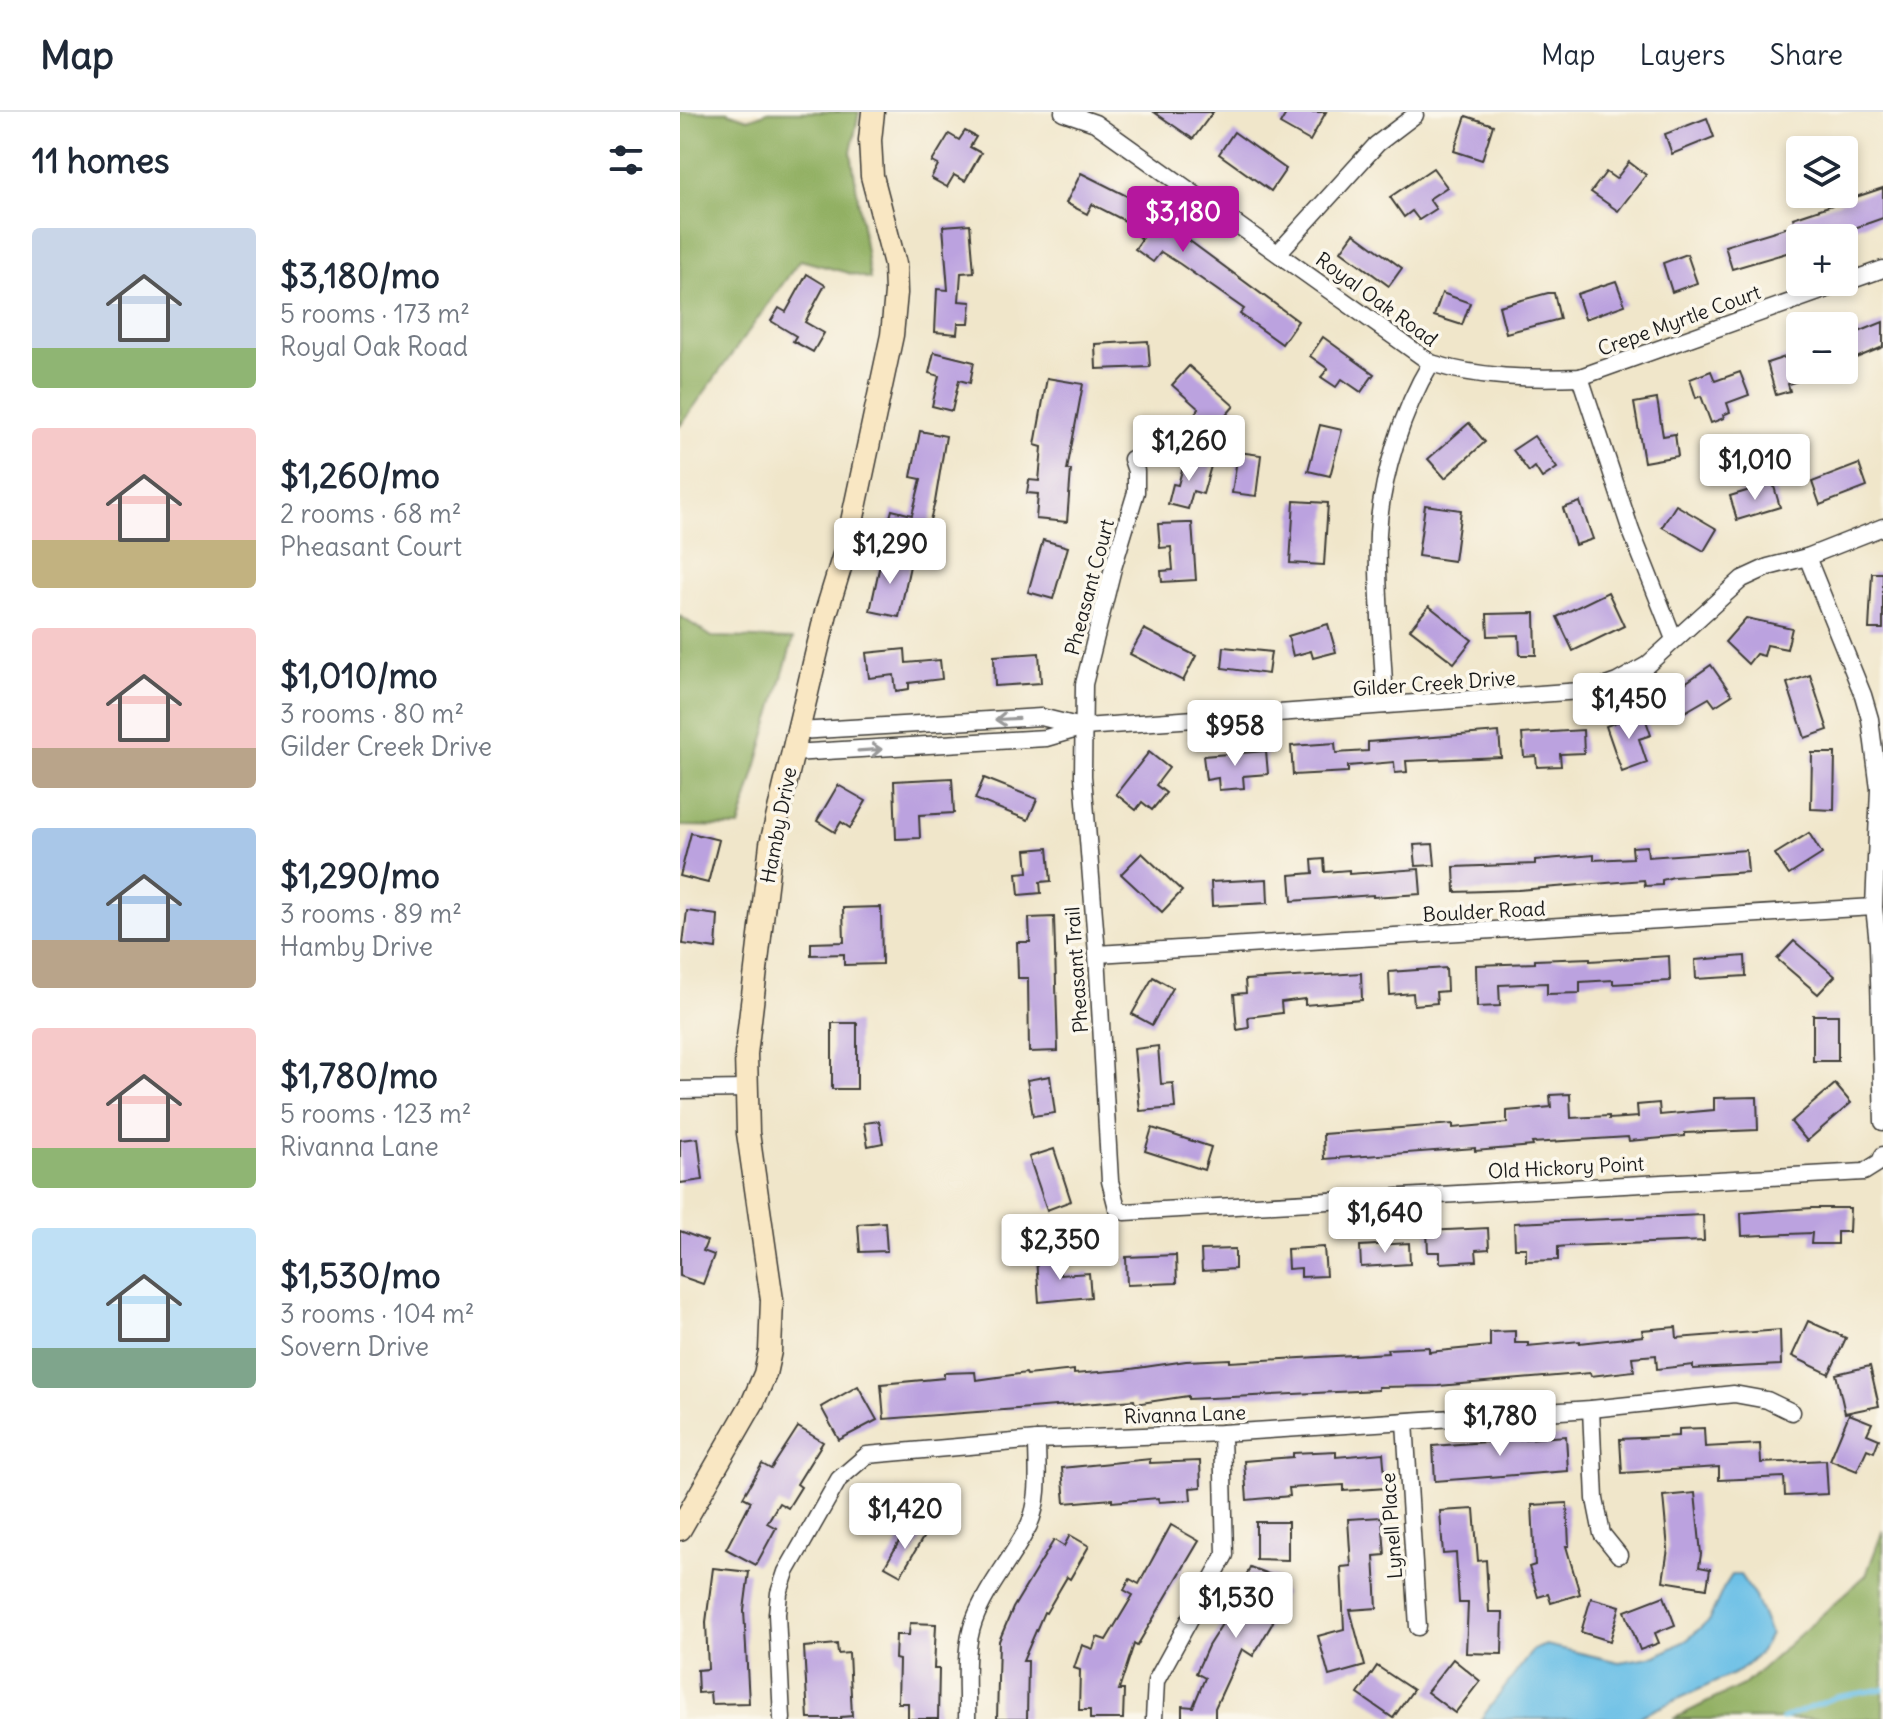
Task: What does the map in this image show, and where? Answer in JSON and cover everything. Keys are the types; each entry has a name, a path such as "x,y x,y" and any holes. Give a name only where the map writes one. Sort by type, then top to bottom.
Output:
{"street":[{"name":"Hamby Drive","path":"680,1529 753,1402 765,1374 770,1351 772,1300 748,1133 749,1020 771,844 826,613 847,545 892,335 895,264 872,176 870,140 873,112"},
{"name":"Royal Oak Road","path":"1063,112 1098,117 1431,363 1469,373 1542,379 1580,377"},
{"path":"1279,252 1377,144 1415,115"},
{"name":"Crepe Myrtle Court","path":"1580,377 1883,269"},
{"path":"1385,705 1378,549 1380,510 1413,392 1431,363"},
{"path":"1580,377 1631,531 1674,639"},
{"name":"Pheasant Court","path":"1084,727 1084,684 1136,492 1136,471 1132,459"},
{"name":"Gilder Creek Drive","path":"792,753 1046,738 1084,727 1594,690 1639,671 1742,579 1883,527"},
{"path":"1807,557 1863,695 1881,789 1874,907 1882,1005 1883,1122"},
{"name":"Gilder Creek Drive","path":"798,731 1041,717 1084,727"},
{"name":"Pheasant Trail","path":"1084,727 1083,776 1110,1181 1117,1208"},
{"name":"Boulder Road","path":"1097,954 1874,907"},
{"path":"680,1090 746,1089"},
{"name":"Old Hickory Point","path":"1117,1208 1125,1212 1864,1172 1878,1161"},
{"name":"Rivanna Lane","path":"782,1719 777,1614 779,1593 786,1572 839,1479 867,1455 1037,1440 1222,1433 1591,1409 1734,1394 1767,1400 1792,1412"},
{"path":"1591,1409 1595,1499 1602,1534 1619,1555"},
{"name":"Lynell Place","path":"1405,1422 1418,1627"},
{"path":"1154,1719 1156,1681 1225,1555 1222,1433"},
{"path":"967,1719 969,1644 974,1622 989,1590 1028,1525 1037,1489 1037,1440"}],"green space":[{"path":"680,112 727,112 748,119 768,112 859,112 851,152 870,279 800,260 680,426"},
{"path":"680,616 712,637 793,639 739,827 680,826"},
{"path":"1883,1530 1883,1719 1673,1719 1745,1684 1866,1575"}],"water":[{"path":"1732,1575 1740,1575 1755,1597 1770,1634 1761,1652 1740,1671 1634,1719 1481,1719 1533,1650 1546,1645 1619,1662 1656,1656 1687,1640 1709,1620"}],"building":[{"path":"1154,112 1213,112 1193,139"},
{"path":"1287,112 1326,112 1310,141 1280,124"},
{"path":"1466,116 1493,125 1482,160 1454,151"},
{"path":"1707,118 1714,137 1672,154 1665,134"},
{"path":"965,131 976,137 970,147 981,153 965,181 954,175 947,187 931,178 938,165 932,162 949,134 959,140"},
{"path":"1234,132 1286,169 1271,191 1219,154"},
{"path":"1629,162 1646,175 1618,211 1591,192 1606,172 1616,179"},
{"path":"1433,168 1447,187 1429,199 1436,209 1419,220 1412,211 1404,217 1390,197"},
{"path":"1081,173 1133,199 1298,321 1282,344 1240,314 1244,309 1180,264 1161,252 1153,262 1135,249 1142,239 1133,233 1137,227 1092,204 1087,214 1066,203"},
{"path":"1883,188 1883,218 1858,227 1858,224 1795,224 1793,218 1823,208 1858,208 1858,196"},
{"path":"970,224 974,272 961,273 959,301 971,302 969,323 958,323 957,334 935,332 937,289 948,290 943,226"},
{"path":"1786,228 1786,253 1732,269 1725,246"},
{"path":"1354,233 1402,268 1389,286 1341,251"},
{"path":"1687,254 1697,283 1672,292 1663,263"},
{"path":"807,274 825,285 805,322 824,333 813,352 793,341 796,336 771,321 779,308 786,312"},
{"path":"1616,281 1625,305 1585,319 1577,294"},
{"path":"1442,293 1470,303 1462,325 1434,316"},
{"path":"1554,293 1560,319 1506,333 1499,306"},
{"path":"1883,322 1883,347 1858,357 1858,332"},
{"path":"1323,337 1374,374 1361,392 1342,379 1336,387 1321,377 1328,369 1310,356"},
{"path":"1148,341 1150,367 1096,369 1095,344"},
{"path":"934,352 974,362 970,383 959,380 952,411 932,406 939,376 929,373"},
{"path":"1786,357 1786,384 1790,391 1776,395 1767,363"},
{"path":"1189,366 1234,406 1209,435 1191,419 1199,409 1172,385"},
{"path":"1711,371 1715,381 1740,372 1749,395 1727,403 1730,412 1711,423 1701,396 1696,398 1690,379"},
{"path":"1047,378 1083,384 1067,470 1071,470 1067,522 1036,519 1038,494 1027,493 1029,480 1039,481 1042,447 1035,445"},
{"path":"1657,399 1663,436 1675,434 1678,456 1644,462 1634,403"},
{"path":"1469,423 1485,442 1445,478 1428,459"},
{"path":"1320,425 1342,430 1330,476 1308,471"},
{"path":"920,431 946,436 935,502 924,542 886,532 892,510 912,515 921,479 911,477"},
{"path":"1534,436 1557,468 1542,478 1535,467 1529,472 1513,450"},
{"path":"1238,452 1261,455 1256,496 1232,493"},
{"path":"1185,459 1211,466 1203,494 1193,491 1188,509 1168,504 1173,484 1178,485"},
{"path":"1859,464 1867,487 1820,505 1812,482"},
{"path":"1773,483 1780,507 1737,520 1730,496"},
{"path":"1294,501 1328,503 1324,565 1290,563"},
{"path":"1580,502 1593,539 1575,545 1563,508"},
{"path":"1425,505 1461,510 1454,561 1418,556"},
{"path":"1676,505 1717,529 1704,551 1662,527"},
{"path":"1192,523 1196,580 1162,582 1161,571 1173,570 1171,547 1160,548 1158,524"},
{"path":"1043,540 1068,547 1053,599 1028,592"},
{"path":"882,555 911,561 899,617 870,611"},
{"path":"1872,573 1883,573 1883,629 1869,629"},
{"path":"1608,592 1624,626 1573,651 1557,617"},
{"path":"1429,606 1472,640 1454,663 1410,629"},
{"path":"1535,613 1536,655 1520,655 1519,635 1488,636 1487,614"},
{"path":"1746,618 1792,628 1787,649 1767,645 1764,656 1756,654 1748,664 1725,642"},
{"path":"1328,624 1336,652 1313,658 1311,651 1293,656 1288,636"},
{"path":"1144,629 1196,656 1183,681 1130,654"},
{"path":"1224,647 1271,652 1268,674 1222,668"},
{"path":"905,649 906,663 940,660 942,679 909,683 909,689 896,691 894,675 869,678 866,653"},
{"path":"1039,653 1041,683 995,686 994,656"},
{"path":"1711,665 1732,695 1715,706 1709,698 1671,720 1660,704"},
{"path":"1810,675 1828,730 1805,738 1787,683"},
{"path":"1643,712 1651,735 1639,739 1647,763 1622,772 1606,726"},
{"path":"1583,730 1584,753 1560,754 1561,766 1537,767 1536,756 1524,757 1522,734"},
{"path":"1499,732 1501,757 1406,761 1407,772 1395,773 1394,762 1348,766 1348,772 1293,775 1291,746 1335,743 1336,753 1368,751 1368,742"},
{"path":"1266,751 1268,774 1243,776 1244,788 1219,790 1218,778 1206,780 1203,756"},
{"path":"1149,752 1169,768 1156,785 1166,793 1152,810 1142,802 1136,810 1116,794"},
{"path":"1812,753 1835,753 1834,810 1811,809"},
{"path":"952,778 954,813 919,815 920,838 896,839 894,781"},
{"path":"984,778 1037,799 1028,820 975,799"},
{"path":"838,785 866,801 850,828 841,822 835,832 817,821"},
{"path":"691,833 719,840 708,883 680,876"},
{"path":"1809,833 1822,854 1789,875 1775,854"},
{"path":"1433,844 1435,865 1416,866 1414,845"},
{"path":"1647,846 1648,857 1746,850 1748,872 1673,877 1662,880 1662,885 1645,886 1644,880 1455,892 1454,867 1535,864 1535,860 1594,855 1594,860 1633,858 1632,847"},
{"path":"1048,848 1051,881 1040,882 1041,893 1019,895 1017,873 1028,872 1026,850"},
{"path":"1142,853 1182,891 1162,912 1121,874"},
{"path":"1324,859 1325,872 1349,870 1349,874 1419,869 1421,894 1292,901 1290,875 1313,873 1312,860"},
{"path":"1267,879 1268,903 1212,906 1211,882"},
{"path":"881,907 882,964 844,965 844,954 811,955 811,943 844,942 843,908"},
{"path":"687,911 718,915 716,949 683,944"},
{"path":"1054,917 1058,1051 1029,1052 1028,978 1018,978 1017,942 1030,942 1029,918"},
{"path":"1794,941 1835,976 1818,994 1777,959"},
{"path":"1669,956 1670,981 1580,982 1580,993 1547,994 1547,983 1499,985 1500,1006 1477,1007 1476,965"},
{"path":"1745,956 1746,976 1696,979 1695,960"},
{"path":"1446,968 1447,991 1436,992 1437,1003 1414,1005 1413,993 1390,995 1389,972"},
{"path":"1361,973 1362,1000 1305,1005 1305,999 1281,1002 1282,1013 1248,1017 1249,1028 1237,1030 1234,994 1246,993 1245,980"},
{"path":"1153,977 1173,988 1152,1025 1132,1014"},
{"path":"1813,1015 1838,1015 1838,1061 1813,1061"},
{"path":"832,1023 857,1023 857,1089 832,1089"},
{"path":"1158,1046 1161,1084 1173,1083 1175,1108 1140,1111 1134,1049"},
{"path":"1050,1076 1055,1113 1033,1116 1027,1080"},
{"path":"1835,1084 1851,1103 1807,1141 1791,1122"},
{"path":"1570,1094 1571,1118 1609,1116 1609,1119 1638,1117 1637,1105 1659,1103 1660,1115 1714,1110 1714,1098 1757,1097 1758,1130 1324,1159 1323,1134 1507,1123 1507,1111 1551,1107 1550,1095"},
{"path":"879,1121 883,1143 868,1146 864,1123"},
{"path":"1152,1128 1211,1147 1204,1170 1145,1151"},
{"path":"698,1138 703,1180 680,1183 680,1140"},
{"path":"1054,1149 1071,1201 1047,1210 1029,1157"},
{"path":"1850,1208 1849,1232 1837,1232 1837,1244 1811,1244 1812,1233 1742,1236 1741,1213"},
{"path":"1703,1215 1704,1241 1558,1247 1558,1260 1526,1261 1526,1248 1515,1248 1514,1223"},
{"path":"885,1222 887,1251 860,1252 858,1224"},
{"path":"1488,1228 1489,1249 1476,1250 1477,1261 1440,1263 1440,1252 1428,1252 1427,1231"},
{"path":"680,1231 707,1241 703,1251 714,1255 703,1284 680,1276"},
{"path":"1409,1243 1410,1264 1361,1267 1360,1246"},
{"path":"1324,1247 1326,1276 1301,1277 1301,1268 1288,1269 1287,1249"},
{"path":"1235,1249 1235,1269 1202,1271 1201,1250"},
{"path":"1059,1255 1060,1275 1089,1273 1091,1297 1039,1302 1036,1257"},
{"path":"1176,1255 1177,1283 1127,1285 1126,1257"},
{"path":"1808,1321 1846,1338 1829,1374 1792,1356"},
{"path":"1676,1327 1677,1338 1780,1330 1781,1365 1693,1369 1693,1365 1657,1369 1656,1355 1632,1357 1634,1371 1591,1376 1590,1373 1438,1386 1378,1387 1378,1390 1188,1399 1188,1396 1135,1404 1134,1400 884,1419 881,1384 944,1378 944,1373 975,1372 976,1380 1026,1373 1074,1370 1074,1374 1124,1370 1186,1361 1230,1359 1230,1362 1388,1353 1387,1349 1429,1347 1429,1352 1490,1346 1490,1332 1515,1331 1515,1343 1528,1343 1528,1346 1580,1343 1643,1336 1642,1330"},
{"path":"1870,1366 1879,1406 1845,1413 1836,1374"},
{"path":"858,1386 877,1420 839,1440 821,1407"},
{"path":"1849,1414 1872,1423 1867,1434 1879,1439 1874,1452 1867,1449 1857,1471 1830,1460"},
{"path":"798,1427 823,1442 797,1484 801,1487 788,1508 779,1503 767,1523 776,1528 756,1565 726,1549 751,1501 743,1497 762,1464 771,1469"},
{"path":"1704,1428 1705,1447 1760,1444 1761,1463 1826,1460 1828,1494 1785,1496 1784,1477 1719,1480 1719,1467 1622,1473 1620,1439 1679,1436 1679,1429"},
{"path":"1566,1436 1568,1471 1435,1481 1433,1446"},
{"path":"1336,1451 1336,1457 1383,1453 1386,1488 1344,1491 1344,1485 1289,1488 1290,1496 1247,1500 1244,1461 1293,1457 1293,1453"},
{"path":"1150,1459 1150,1463 1200,1461 1201,1487 1190,1488 1191,1500 1159,1502 1158,1498 1112,1502 1112,1499 1065,1503 1062,1468"},
{"path":"1695,1493 1701,1554 1699,1567 1710,1569 1707,1588 1663,1581 1668,1549 1663,1496"},
{"path":"1567,1503 1569,1546 1566,1546 1580,1594 1551,1603 1548,1594 1538,1597 1529,1567 1535,1565 1532,1505"},
{"path":"1474,1509 1478,1561 1486,1560 1489,1612 1503,1612 1502,1654 1466,1653 1468,1603 1459,1603 1456,1553 1443,1554 1440,1511"},
{"path":"1382,1517 1385,1555 1374,1556 1377,1608 1350,1610 1365,1666 1329,1676 1318,1636 1344,1629 1341,1567 1351,1566 1348,1519"},
{"path":"1256,1522 1288,1522 1288,1560 1256,1559"},
{"path":"1171,1525 1199,1541 1137,1646 1134,1644 1119,1690 1124,1690 1123,1719 1090,1719 1090,1710 1079,1710 1080,1670 1074,1668 1082,1645 1093,1649 1097,1637 1106,1640 1133,1595 1124,1590 1130,1579 1139,1584"},
{"path":"908,1526 924,1536 901,1575 885,1566"},
{"path":"1070,1535 1089,1546 1070,1579 1067,1577 1044,1612 1023,1661 1028,1661 1027,1719 997,1719 999,1641 1013,1608 1054,1540 1064,1546"},
{"path":"1250,1567 1279,1578 1275,1588 1285,1592 1272,1624 1253,1656 1242,1649 1215,1708 1215,1719 1182,1719 1182,1706 1193,1707 1205,1678 1196,1673 1208,1646 1236,1602"},
{"path":"713,1568 749,1572 744,1610 749,1703 711,1704 710,1692 698,1693 697,1670 708,1669 706,1622"},
{"path":"1664,1596 1675,1625 1655,1633 1659,1643 1640,1650 1625,1611"},
{"path":"1591,1598 1620,1606 1610,1641 1581,1632"},
{"path":"910,1623 936,1624 934,1669 939,1669 938,1719 908,1719 908,1703 898,1703 896,1635 909,1635"},
{"path":"837,1644 838,1654 849,1653 852,1716 808,1719 804,1647"},
{"path":"1453,1659 1480,1681 1455,1713 1427,1692"},
{"path":"1377,1666 1413,1690 1393,1718 1358,1694"}],"waterway":[{"path":"1782,1719 1836,1697 1883,1689"}]}
